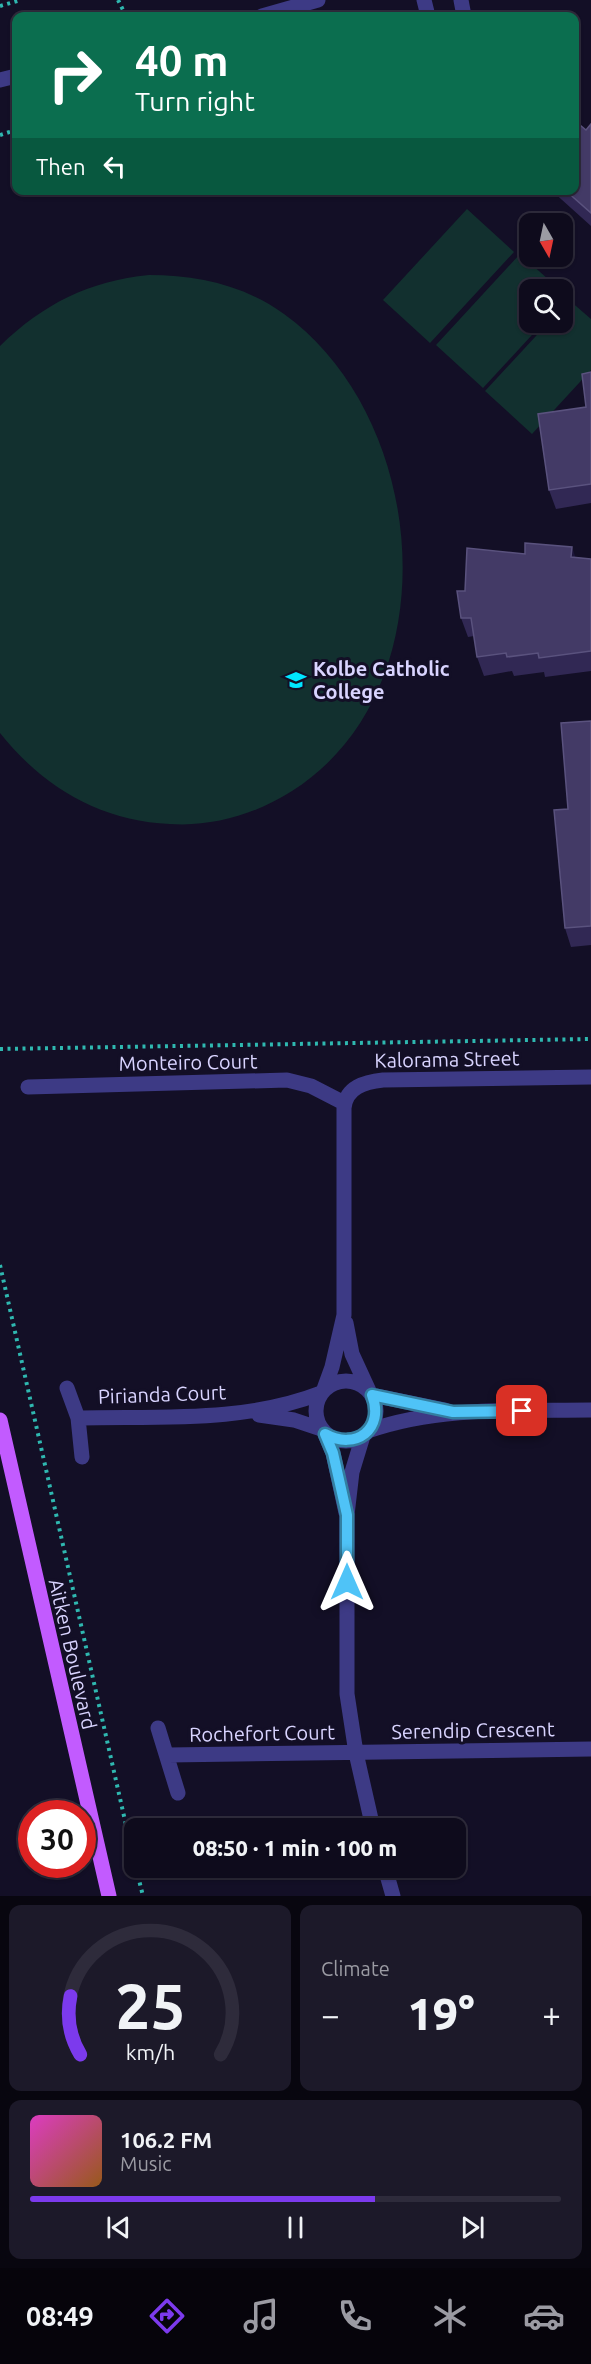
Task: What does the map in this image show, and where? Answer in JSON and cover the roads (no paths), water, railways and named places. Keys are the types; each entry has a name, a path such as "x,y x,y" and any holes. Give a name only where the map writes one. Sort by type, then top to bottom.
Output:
{"main road":[{"name":"Aitken Boulevard","path":"0,1420 109,1896"}],"street":[{"path":"272,12 293,4 318,0"},
{"name":"Kalorama Street","path":"344,1103 353,1090 364,1082 383,1080 591,1077"},
{"name":"Monteiro Court","path":"28,1087 287,1080 311,1086 344,1103"},
{"path":"344,1103 344,1315 352,1354 370,1393 376,1414 352,1472 347,1515 347,1694 356,1753 371,1818"},
{"path":"344,1315 333,1367 315,1411 333,1453 347,1515"},
{"path":"323,1391 333,1383 352,1381 370,1393 453,1412"},
{"path":"67,1388 78,1418 82,1457"},
{"name":"Pirianda Court","path":"78,1418 247,1413 282,1407 323,1391"},
{"path":"323,1432 344,1442 411,1419 453,1412 591,1410"},
{"name":"Pirianda Court","path":"247,1413 294,1420 323,1432"},
{"path":"158,1728 178,1793"},
{"name":"Serendip Crescent","path":"356,1753 591,1749"},
{"name":"Rochefort Court","path":"168,1755 356,1753"},
{"path":"388,1878 393,1896"}],"place":[{"name":"Kolbe Catholic College","path":"296,680"}]}
